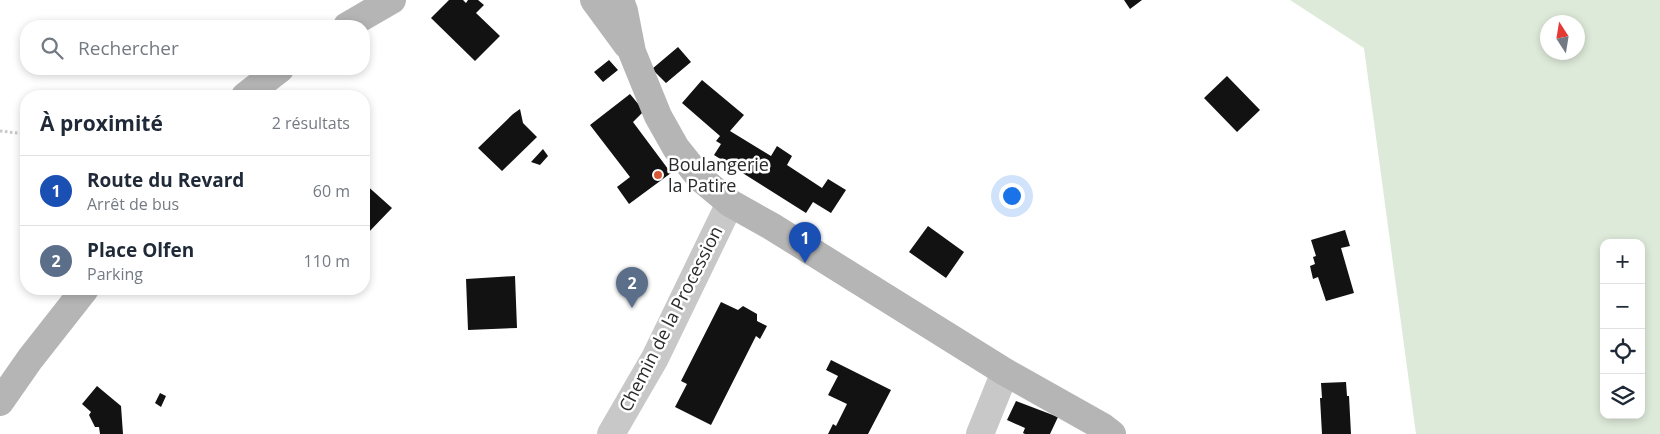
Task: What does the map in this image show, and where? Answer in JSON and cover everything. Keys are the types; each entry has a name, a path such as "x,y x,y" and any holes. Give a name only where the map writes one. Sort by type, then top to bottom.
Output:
{"main road":[{"path":"357,20 392,0"},
{"path":"594,0 632,52"},
{"path":"620,0 632,52 658,116 676,148 700,178 730,203 771,226 1005,372 1112,434"},
{"path":"253,90 272,75"},
{"path":"0,402 30,359 80,295"}],"street":[{"name":"Chemin de la Procession","path":"611,434 655,358 730,203"},
{"path":"980,434 1005,372"}],"path":[{"path":"0,131 20,133"}],"green space":[{"path":"1290,0 1660,0 1660,434 1416,434 1364,48"}],"building":[{"path":"449,0 463,0 466,3 468,0 478,0 484,5 476,13 500,36 475,61 431,18"},
{"path":"1124,0 1142,0 1130,9"},
{"path":"678,47 691,62 666,83 652,69"},
{"path":"609,60 618,70 603,82 594,72"},
{"path":"1227,76 1260,110 1237,132 1204,98"},
{"path":"702,80 744,115 730,131 771,156 777,146 792,156 787,165 822,188 828,179 846,190 831,213 813,202 806,213 714,155 721,144 716,141 720,136 682,103"},
{"path":"630,94 644,111 633,122 671,173 629,204 617,187 630,177 590,125"},
{"path":"520,109 523,123 537,137 502,171 478,148"},
{"path":"543,149 548,156 540,165 531,162"},
{"path":"370,188 392,208 370,231"},
{"path":"928,226 964,252 946,278 909,252"},
{"path":"1345,230 1350,246 1341,248 1354,293 1326,301 1318,277 1313,279 1310,266 1315,264 1313,257 1316,256 1311,240"},
{"path":"515,276 517,328 468,330 466,279"},
{"path":"721,302 738,310 743,306 757,314 757,321 767,326 760,339 756,336 711,425 675,407 687,384 681,381"},
{"path":"831,360 891,390 868,434 828,434 833,424 836,426 847,404 828,395 838,376 826,370"},
{"path":"1346,382 1347,396 1349,396 1351,434 1322,434 1321,383"},
{"path":"97,386 121,406 123,434 100,434 99,427 95,427 89,415 91,412 82,404"},
{"path":"160,393 166,396 161,407 155,403"},
{"path":"1016,401 1058,417 1050,434 1025,434 1023,433 1025,428 1007,420"}],"place":[{"name":"Boulangerie la Patire","path":"658,175"},
{"name":"Route du Revard","path":"805,263"},
{"name":"Place Olfen","path":"632,308"}]}
